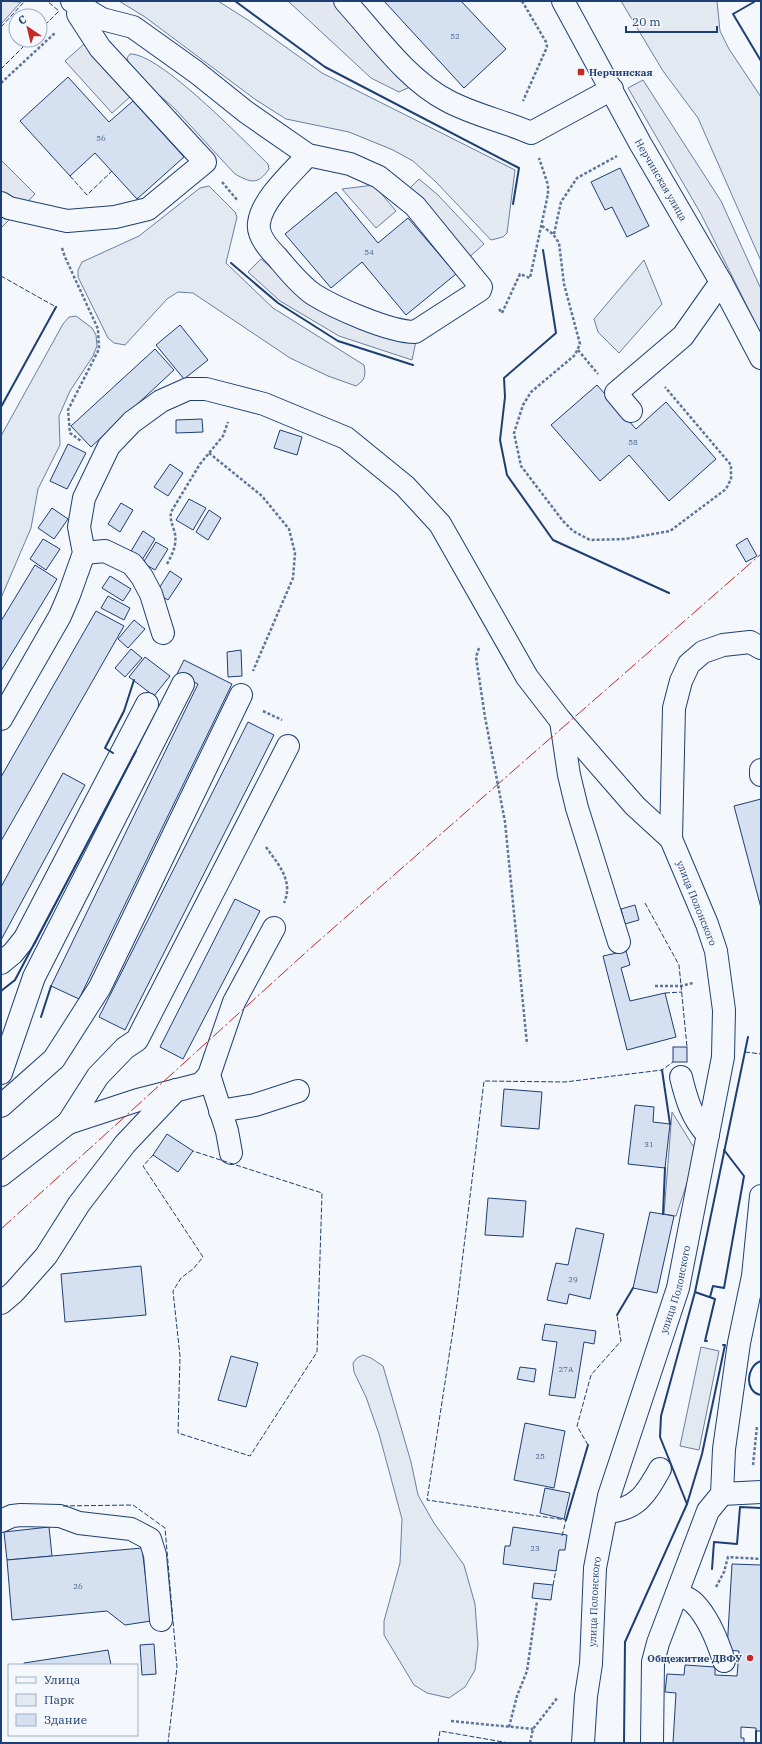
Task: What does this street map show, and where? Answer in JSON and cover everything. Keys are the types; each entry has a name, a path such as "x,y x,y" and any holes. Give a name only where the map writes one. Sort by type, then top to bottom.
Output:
{"street":[{"path":"345,1 409,72 425,87 448,101 470,111 522,129 612,89"},
{"name":"Нерчинская улица","path":"564,1 640,143 721,282 761,358"},
{"path":"78,8 102,20 133,27 196,72 246,112 308,155 350,164 379,177 415,206 481,287 480,290 415,332 405,332 371,321 313,294 301,284 269,248 258,225 261,211 271,196 308,155"},
{"path":"1,203 9,208 61,220 115,217 148,209 205,162 100,48 91,37 78,8"},
{"path":"631,411 616,393 683,336 721,282"},
{"path":"1,719 60,616 84,553 80,527 84,498 109,446 132,422 161,401 188,389 206,389 264,404 346,438 405,486 440,524 467,569 478,592 527,677 561,721 635,806 671,839"},
{"path":"84,553 105,551 132,564 151,594 162,633"},
{"path":"671,839 674,708 681,682 689,664 703,652 723,645 750,642 761,648"},
{"path":"1,1073 34,977 183,684"},
{"path":"1,1106 54,1059 100,987 241,695"},
{"path":"1,963 13,954 25,938 147,704"},
{"path":"561,721 569,775 577,808 619,942"},
{"path":"68,1123 98,1076 125,1048 137,1040 288,746"},
{"path":"761,770 761,775"},
{"name":"улица Полонского","path":"583,1743 586,1696 591,1664 595,1568 609,1496 678,1288 723,1057 724,1010 716,951 707,924 671,839"},
{"path":"1,1175 68,1123 138,1100 201,1084 209,1074 234,1002 274,928"},
{"path":"209,1074 231,1153"},
{"path":"681,1077 690,1107 702,1129 708,1135"},
{"path":"1,1303 14,1292 46,1256 79,1204 125,1144 176,1090"},
{"path":"220,1111 255,1105 298,1091"},
{"path":"652,1743 653,1662 660,1637 678,1594 708,1511 722,1494 724,1449 739,1343 752,1276 761,1196"},
{"path":"606,1512 617,1512 640,1500 647,1492 660,1469"},
{"path":"722,1494 756,1492"},
{"path":"1,1521 12,1516 22,1515 60,1516 79,1523 131,1529 150,1540 155,1555 161,1620"},
{"path":"678,1594 693,1602 703,1615 717,1642 724,1661"}],"path":[{"path":"481,287 502,313 520,274 530,278 542,226 548,185 522,129 547,47 546,42 522,1"},
{"path":"1,83 78,8"},
{"path":"553,234 561,202 577,178 640,143"},
{"path":"205,162 258,225"},
{"path":"61,220 59,239 64,257 98,329 100,341 99,349 68,410 70,433"},
{"path":"542,226 553,234 559,243 564,284 580,344 578,350 531,392 523,405 514,433 521,466 563,522 573,531 590,540 625,539 670,531 726,489 731,479 731,465 648,366"},
{"path":"578,350 601,377"},
{"path":"151,594 175,546 176,537 169,521 170,512 209,453 223,436 236,397"},
{"path":"209,453 262,496 288,529 295,553 293,578 241,695 252,706 277,716 288,724 290,733 288,746"},
{"path":"490,611 476,658 485,717 505,822 527,1044"},
{"path":"249,822 286,876 286,899 274,928"},
{"path":"655,986 681,986"},
{"path":"756,1492 757,1426"},
{"path":"728,1557 761,1559"},
{"path":"509,1727 516,1696 527,1671 537,1601"},
{"path":"451,1721 533,1729"}],"green space":[{"path":"119,1 218,1 248,20 322,73 515,170 507,233 503,237 491,240 436,182 413,161 393,150 349,132 286,119 256,100 145,17"},
{"path":"621,1 717,1 720,31 729,49 761,97 761,261 698,118 663,71"},
{"path":"130,54 144,57 181,82 268,164 269,169 265,174 258,180 250,181 235,174 175,109 141,79 130,65 127,58"},
{"path":"209,186 235,212 237,217 226,263 273,308 364,365 364,377 359,384 356,386 328,376 290,358 193,293 178,292 167,299 125,345 114,343 108,338 78,277 78,270 82,262 139,236 200,188"},
{"path":"644,260 662,304 619,353 598,332 594,319"},
{"path":"76,316 92,328 96,335 97,346 93,356 70,391 59,416 60,445 38,489 31,528 1,598 1,436 63,324 69,317"},
{"path":"701,1347 719,1351 699,1450 680,1446"},
{"path":"363,1355 371,1358 383,1366 411,1462 418,1495 434,1523 464,1565 475,1604 478,1645 475,1670 465,1687 449,1698 427,1693 414,1685 384,1635 384,1621 400,1563 402,1519 379,1434 366,1397 354,1372 353,1363 357,1358"}],"shaded area":[{"path":"1,1 21,2 16,8 8,8 8,16 1,24"},
{"path":"288,1 333,1 412,86 399,92 371,78"},
{"path":"84,44 131,96 112,113 65,61"},
{"path":"643,80 721,201 761,289 761,334 701,214 628,88"},
{"path":"1,160 35,194 1,228"},
{"path":"419,179 438,195 484,244 467,259 407,191"},
{"path":"374,185 396,211 376,228 342,189"},
{"path":"261,259 291,285 416,341 412,360 339,336 280,301 248,272"},
{"path":"672,1112 693,1146 698,1150 676,1216 664,1214"}],"building":[{"path":"384,1 461,1 506,49 464,88"},
{"path":"68,77 109,122 133,101 184,157 137,199 95,153 70,176 20,121"},
{"path":"620,168 649,226 627,237 612,207 605,210 591,182"},
{"path":"336,192 378,243 408,218 456,274 406,315 362,262 331,288 285,234"},
{"path":"180,325 208,360 184,379 156,345"},
{"path":"155,349 174,370 91,447 71,426"},
{"path":"597,385 636,429 666,402 716,459 669,501 629,455 600,481 551,425"},
{"path":"202,419 203,432 176,433 176,420"},
{"path":"280,430 302,437 297,455 274,448"},
{"path":"68,444 86,453 67,489 50,481"},
{"path":"170,464 183,473 168,496 154,487"},
{"path":"189,499 206,508 193,530 176,520"},
{"path":"121,503 133,510 120,532 108,524"},
{"path":"52,508 68,519 54,539 38,528"},
{"path":"209,510 221,518 208,540 196,532"},
{"path":"143,531 155,539 142,560 130,553"},
{"path":"747,538 757,556 746,562 736,545"},
{"path":"43,539 60,549 46,570 30,559"},
{"path":"156,542 168,549 155,570 143,563"},
{"path":"35,565 57,579 1,671 1,621"},
{"path":"170,571 182,579 168,600 156,593"},
{"path":"110,576 131,589 123,601 102,588"},
{"path":"108,596 130,608 124,620 101,608"},
{"path":"96,611 124,626 1,841 1,777"},
{"path":"134,620 145,629 128,648 118,639"},
{"path":"131,649 142,658 125,677 115,668"},
{"path":"241,650 242,676 228,677 227,652"},
{"path":"145,657 170,676 154,696 129,677"},
{"path":"184,660 232,684 79,999 51,986 198,684 177,674"},
{"path":"248,722 274,735 125,1030 99,1017"},
{"path":"63,773 85,785 1,940 1,887"},
{"path":"761,799 761,908 734,806"},
{"path":"235,899 260,911 183,1059 160,1047"},
{"path":"635,905 639,920 625,924 621,909"},
{"path":"626,951 630,965 621,968 630,1001 665,993 676,1037 627,1050 603,956"},
{"path":"673,1047 687,1047 687,1062 673,1062"},
{"path":"504,1089 542,1092 539,1129 501,1126"},
{"path":"635,1105 654,1107 653,1122 670,1124 665,1168 628,1164"},
{"path":"167,1134 193,1151 178,1172 153,1155"},
{"path":"488,1198 526,1201 523,1237 485,1235"},
{"path":"650,1212 674,1216 657,1293 633,1288"},
{"path":"576,1228 604,1234 590,1299 569,1294 567,1304 547,1300 556,1263 568,1265"},
{"path":"141,1266 146,1315 65,1322 61,1274"},
{"path":"545,1324 596,1331 594,1344 584,1342 575,1398 549,1395 557,1342 542,1340"},
{"path":"231,1356 258,1363 246,1407 218,1400"},
{"path":"520,1367 536,1369 534,1382 517,1379"},
{"path":"525,1423 565,1431 554,1488 514,1480"},
{"path":"545,1488 570,1493 564,1519 540,1513"},
{"path":"49,1527 52,1556 7,1560 4,1532"},
{"path":"513,1527 567,1535 565,1550 559,1550 556,1571 503,1564 505,1546 510,1546"},
{"path":"142,1548 151,1621 125,1625 107,1611 12,1620 7,1560"},
{"name":"Общежитие ДВФУ","path":"732,1564 761,1565 761,1731 756,1731 756,1728 741,1727 741,1738 744,1738 744,1743 673,1743 676,1693 665,1692 667,1674 684,1675 685,1665 715,1667 715,1675 737,1676 739,1651 727,1650"},
{"path":"534,1583 553,1585 551,1600 532,1598"},
{"path":"154,1644 156,1674 142,1675 140,1645"},
{"path":"108,1650 111,1664 24,1664"}],"fence":[{"path":"47,1 59,11 48,22"},
{"path":"1,27 24,2"},
{"path":"1,69 22,48"},
{"path":"70,176 87,195 112,171"},
{"path":"1,276 56,307"},
{"path":"645,903 679,965 687,1047"},
{"path":"665,993 682,992"},
{"path":"745,1052 761,1054"},
{"path":"562,1536 566,1520 427,1500 457,1304 484,1081 565,1082 662,1070 673,1062"},
{"path":"153,1155 143,1166 203,1257 193,1269 181,1278 173,1291 180,1356 178,1433 250,1456 317,1352 322,1193 193,1151"},
{"path":"588,1445 577,1426 591,1375 621,1341 617,1315"},
{"path":"63,1506 133,1505 165,1528 177,1667 168,1743"},
{"path":"553,1585 556,1570"},
{"path":"438,1743 440,1731 509,1743"}],"wall":[{"path":"235,1 325,67 519,168 513,204"},
{"path":"753,1 754,2 733,14 761,61"},
{"path":"543,250 556,333 504,378 505,397 500,440 507,475 553,540 669,593"},
{"path":"231,263 278,303 338,341 413,365"},
{"path":"1,407 56,307"},
{"path":"113,753 105,748 124,711 134,680"},
{"path":"1,991 15,980 136,751"},
{"path":"41,1017 51,986"},
{"path":"624,1743 625,1642 687,1504 660,1437 661,1416 695,1292 748,1037"},
{"path":"662,1070 670,1124"},
{"path":"710,1297 713,1286 724,1288 744,1176 724,1150"},
{"path":"663,1214 665,1168"},
{"path":"617,1315 633,1288"},
{"path":"695,1292 715,1299 705,1341 707,1341"},
{"path":"687,1504 702,1454 725,1345 723,1345"},
{"path":"761,1361 752,1368 749,1379 752,1389 761,1395"},
{"path":"566,1520 588,1445"},
{"path":"712,1569 714,1542 737,1544 740,1507 761,1508"},
{"path":"756,1731 756,1743"}],"power":[{"path":"1,1229 314,945 761,554"}],"place":[{"name":"Нерчинская","path":"581,72"},
{"name":"Общежитие ДВФУ","path":"750,1658"}]}
